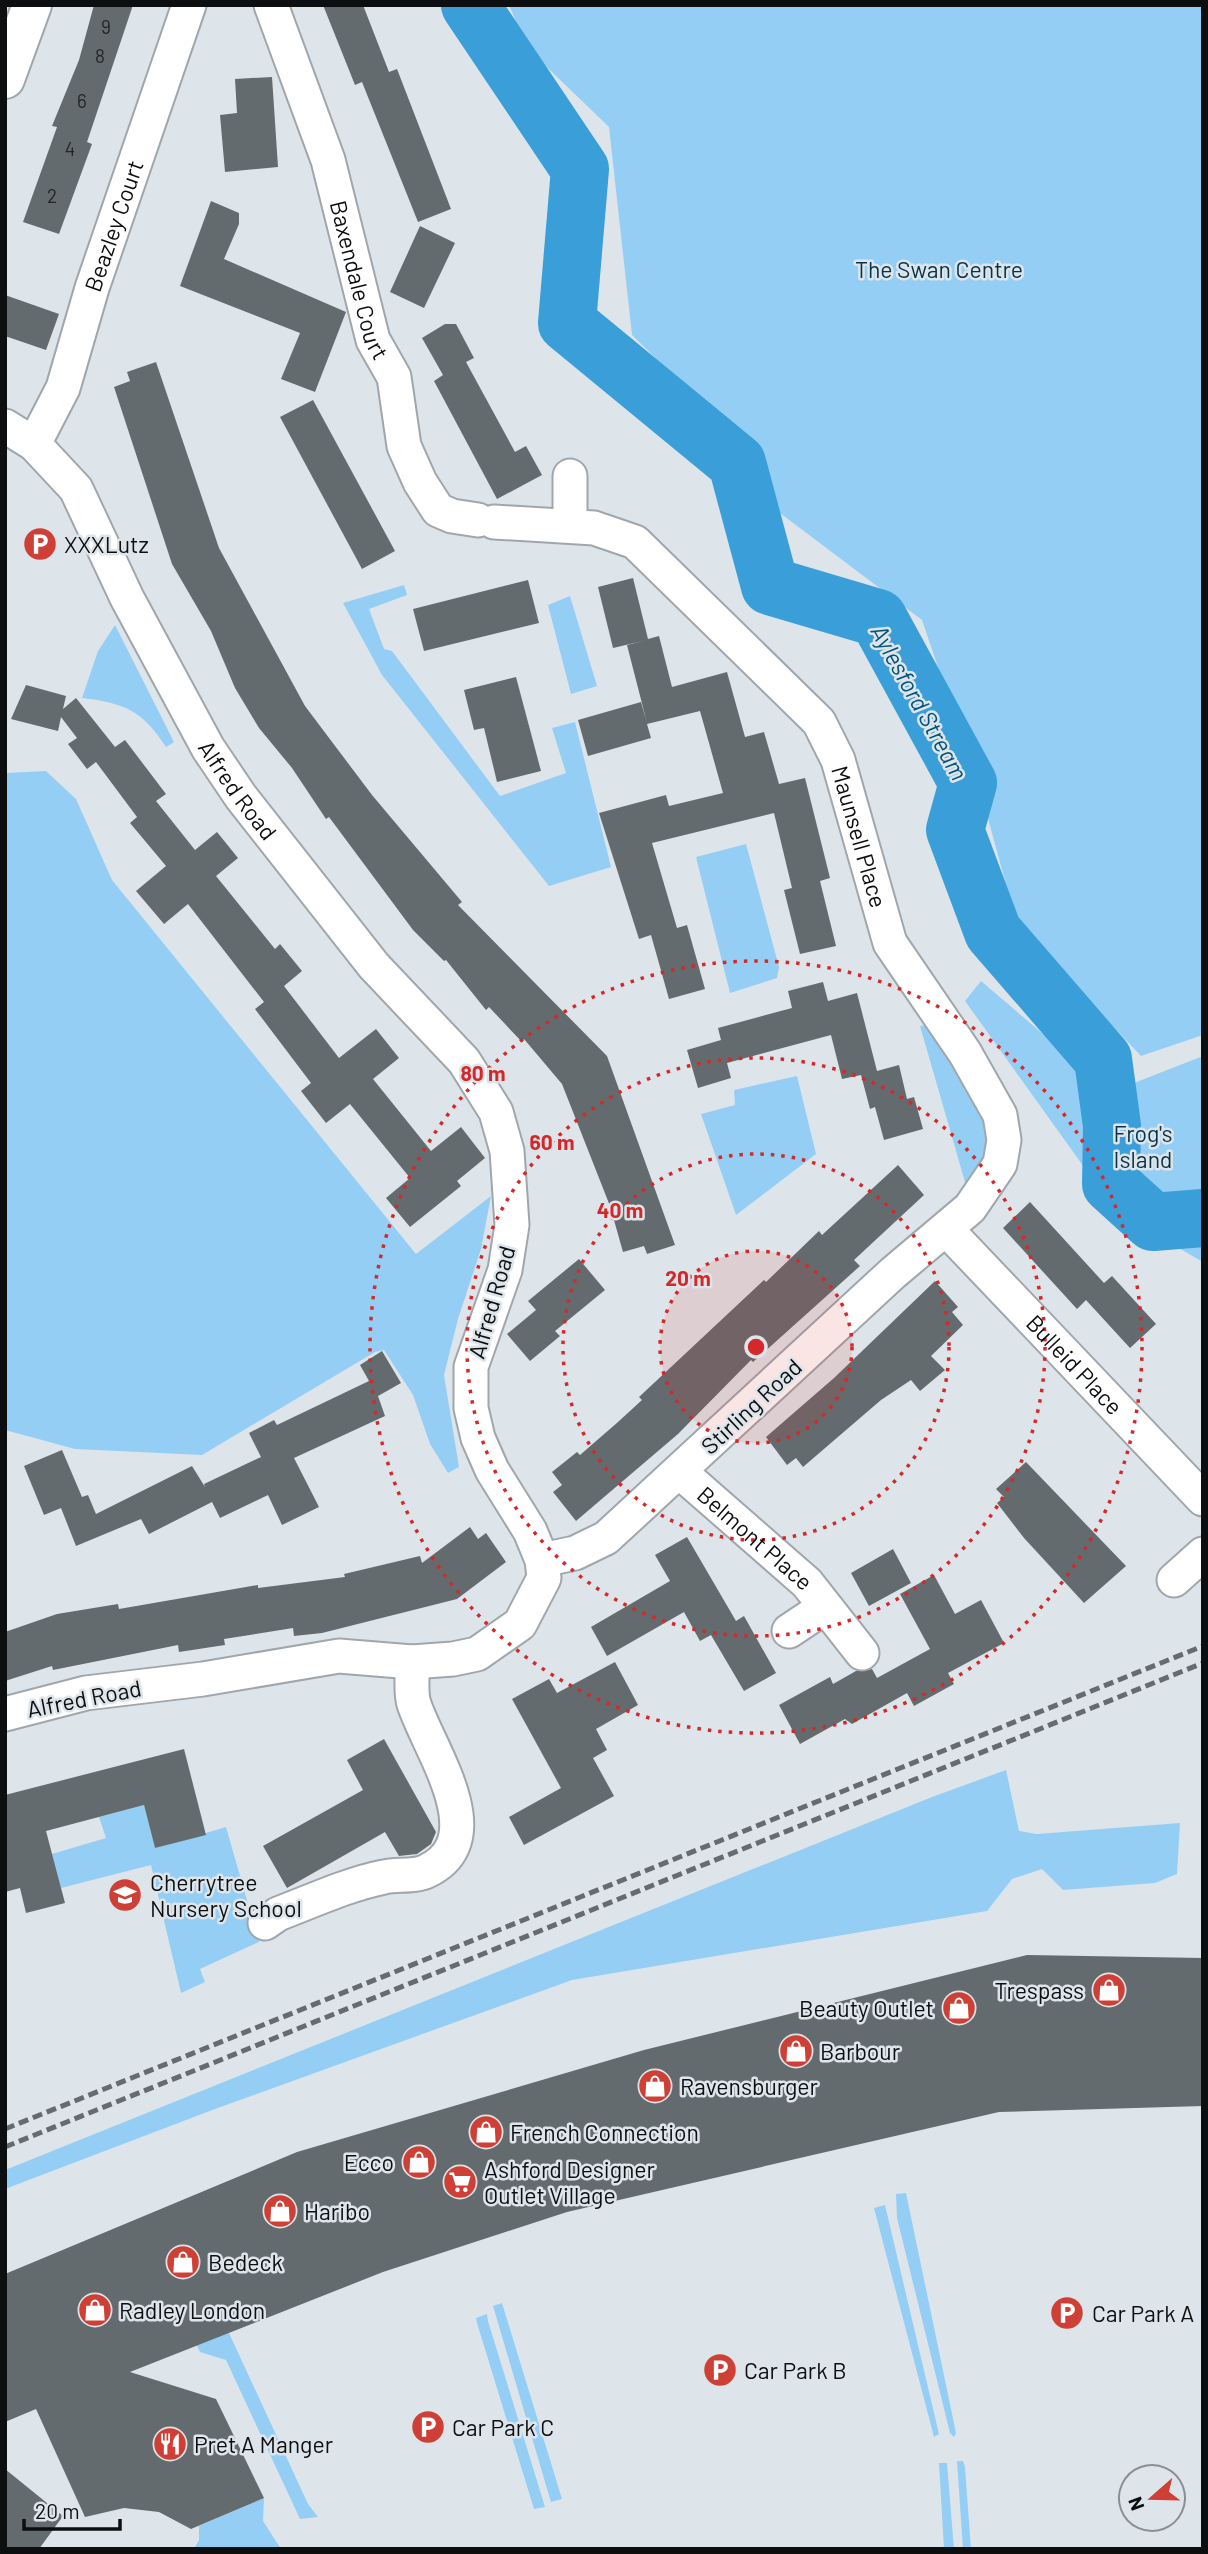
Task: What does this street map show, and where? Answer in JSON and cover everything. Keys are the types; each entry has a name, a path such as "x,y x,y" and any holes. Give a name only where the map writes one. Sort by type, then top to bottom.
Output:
{"street":[{"path":"5,79 32,5"},
{"name":"Beazley Court","path":"34,444 63,388 92,288 189,5"},
{"name":"Baxendale Court","path":"271,5 328,160 373,340 394,377 404,446 438,510 452,516 486,521"},
{"name":"Alfred Road","path":"5,426 34,444 76,489 133,610 208,748 241,797 374,967 464,1061 496,1112 507,1151 512,1225 505,1270 471,1367 471,1408 478,1438 492,1470 530,1531 542,1560 544,1578 520,1624 477,1654 412,1662 339,1656 203,1679 86,1693 5,1714"},
{"path":"570,475 570,526"},
{"name":"Maunsell Place","path":"486,521 570,526 612,532 635,542 819,722 830,741 890,943 965,1053 1000,1115 1004,1140 1000,1164 970,1208 946,1229"},
{"name":"Stirling Road","path":"542,1560 575,1553 606,1538 893,1273 946,1229"},
{"name":"Bulleid Place","path":"946,1229 1203,1499"},
{"name":"Belmont Place","path":"680,1472 807,1583 862,1653"},
{"path":"1174,1580 1203,1554"},
{"name":"Belmont Place","path":"789,1631 825,1607"},
{"path":"265,1923 278,1914 383,1877 426,1872 442,1860 453,1845 459,1821 453,1795 413,1700 412,1662"}],"green space":[{"name":"The Swan Centre","path":"509,5 1203,5 1203,1035 1141,1056 1017,925 983,800 922,620 760,498 733,434 632,335 609,127 527,48"},
{"path":"404,585 407,595 369,609 384,649 392,651 500,796 566,773 552,728 575,722 611,867 549,886 382,675 343,603"},
{"path":"570,596 597,686 571,694 548,605"},
{"path":"115,625 174,742 166,747 149,724 131,710 82,698 98,651"},
{"path":"46,771 76,799 112,880 416,1254 491,1196 481,1249 458,1319 444,1375 459,1467 448,1473 430,1444 413,1395 384,1350 375,1352 202,1455 75,1449 5,1430 5,773"},
{"path":"746,844 779,967 777,978 730,993 696,857"},
{"name":"Frog's Island","path":"981,981 1111,1092 1203,1056 1203,1262 1117,1213 965,1001"},
{"path":"927,1025 986,1119 990,1160 967,1189 920,1026"},
{"path":"797,1076 816,1154 736,1215 701,1114 735,1105 734,1090"},
{"path":"1006,1770 1019,1831 1037,1834 1180,1823 1177,1874 1155,1883 1063,1890 1042,1869 1012,1879 987,1911 572,1980 215,2109 5,2189 5,2170 932,1797"},
{"path":"144,1805 155,1848 226,1827 259,1942 200,1969 205,1982 181,1993 151,1865 61,1888 52,1854 106,1838 99,1817"},
{"path":"906,2193 956,2433 954,2437 950,2433 897,2218 896,2194"},
{"path":"885,2205 939,2434 934,2437 874,2208"},
{"path":"502,2303 562,2499 551,2502 493,2306"},
{"path":"487,2314 545,2507 534,2509 477,2323 476,2318"},
{"path":"223,2320 308,2504 318,2517 300,2519 226,2360 200,2352 191,2333"},
{"path":"957,2461 963,2461 965,2467 971,2549 963,2549"},
{"path":"939,2463 947,2463 954,2549 944,2549"},
{"path":"264,2498 263,2521 281,2549 194,2549 199,2540 199,2526"}],"building":[{"path":"94,5 133,5 87,142 92,144 59,234 23,222 57,127 52,126 79,60"},
{"path":"323,5 363,5 389,72 397,69 451,209 418,222 362,82 355,85"},
{"path":"272,77 278,167 225,172 220,115 237,113 235,79"},
{"path":"211,201 239,213 239,224 224,259 346,312 315,392 281,379 300,333 180,286"},
{"path":"420,226 455,243 424,308 390,292"},
{"path":"5,295 59,314 46,350 5,336"},
{"path":"445,324 456,324 474,358 466,362 515,452 526,446 542,475 497,499 434,381 443,375 422,338"},
{"path":"156,362 219,548 305,706 372,795 462,902 458,905 607,1056 675,1245 647,1254 644,1246 623,1252 610,1206 562,1084 524,1039 522,1042 489,1007 486,1010 446,960 413,930 259,728 235,688 211,631 172,564 114,387 130,381 127,372"},
{"path":"313,400 395,551 362,569 280,417"},
{"path":"633,578 648,639 659,636 672,687 727,672 745,737 764,732 779,784 805,778 830,878 820,881 836,946 800,954 784,890 792,888 774,813 652,843 677,928 687,925 705,989 669,999 651,935 639,939 599,813 666,795 669,806 723,793 700,711 647,724 651,738 588,756 578,720 641,702 647,723 627,645 647,640 613,648 598,587"},
{"path":"528,580 539,623 424,651 413,609"},
{"path":"516,677 541,771 497,782 484,728 474,730 464,690"},
{"path":"26,685 66,696 63,709 76,698 115,747 125,740 166,794 156,801 195,850 217,832 238,858 216,876 275,949 280,944 302,971 284,986 339,1058 376,1029 399,1058 373,1079 431,1151 461,1127 485,1158 457,1181 461,1186 410,1227 386,1198 410,1178 350,1104 326,1123 301,1091 311,1083 255,1009 264,1002 188,904 164,924 136,891 166,866 130,823 137,817 96,762 87,769 68,744 77,738 61,717 58,731 11,719"},
{"path":"823,982 828,1001 857,993 877,1071 899,1065 907,1099 914,1097 923,1129 884,1140 875,1107 870,1109 861,1075 842,1079 831,1035 727,1063 731,1078 698,1088 687,1050 721,1040 718,1028 792,1008 788,991"},
{"path":"898,1165 924,1195 854,1260 860,1266 753,1362 751,1360 678,1434 576,1521 553,1492 562,1485 552,1472 577,1452 580,1455 618,1422 642,1400 639,1397 764,1280 766,1282 819,1231 822,1235"},
{"path":"1030,1202 1104,1283 1112,1276 1156,1324 1130,1348 1086,1300 1077,1309 1003,1228"},
{"path":"579,1259 605,1290 555,1331 560,1336 530,1361 507,1334 536,1310 528,1301"},
{"path":"935,1281 958,1307 952,1312 963,1325 931,1356 945,1370 920,1391 911,1380 881,1400 803,1467 796,1458 787,1465 766,1437 834,1378"},
{"path":"382,1351 401,1383 378,1396 385,1416 294,1458 319,1507 282,1525 268,1495 220,1518 212,1502 149,1534 141,1519 76,1546 61,1508 44,1515 24,1466 62,1450 82,1497 88,1495 96,1514 192,1466 205,1487 204,1484 261,1457 249,1433 274,1420 277,1425 369,1381 360,1365"},
{"path":"1026,1462 1126,1566 1084,1603 1024,1538 997,1503 1004,1497 996,1489"},
{"path":"470,1527 478,1539 486,1533 506,1562 457,1599 322,1633 294,1636 293,1628 224,1639 225,1645 179,1652 178,1645 53,1670 52,1666 5,1681 5,1632 57,1614 118,1604 119,1609 258,1585 258,1588 345,1577 344,1574 420,1556 422,1563"},
{"path":"687,1537 736,1621 744,1616 776,1673 744,1691 711,1635 700,1641 684,1612 607,1656 591,1627 670,1581 655,1555"},
{"path":"893,1549 911,1583 869,1606 851,1573"},
{"path":"934,1575 955,1614 981,1600 1004,1643 948,1673 954,1684 914,1706 907,1693 852,1724 845,1719 800,1744 779,1705 830,1677 833,1684 856,1671 872,1669 877,1678 930,1649 900,1594"},
{"path":"615,1662 638,1705 596,1729 607,1750 593,1758 614,1796 524,1845 509,1817 561,1788 512,1699 549,1679 557,1693"},
{"path":"384,1739 436,1832 431,1844 417,1854 399,1856 385,1832 287,1888 263,1846 363,1790 347,1760"},
{"path":"184,1749 206,1835 155,1848 144,1805 46,1831 65,1903 26,1913 20,1888 5,1892 5,1795"},
{"name":"Ashford Designer Outlet Village","path":"1027,1955 1203,1958 1203,2106 999,2112 567,2212 383,2272 130,2372 216,2399 264,2498 191,2529 159,2512 124,2508 85,2517 36,2409 5,2422 5,2274 297,2152 644,2050"},
{"path":"5,2469 63,2516 39,2549 5,2549"}],"waterway":[{"name":"Aylesford Stream","path":"470,5 580,169 567,323 737,463 770,586 878,618 968,783 955,830 993,932 1103,1059 1112,1126 1111,1184 1153,1222 1203,1218"}],"railway":[{"path":"5,2129 1203,1646"},
{"path":"5,2147 1203,1663"}],"place":[{"name":"XXXLutz","path":"40,544"},
{"name":"Cherrytree Nursery School","path":"125,1895"},
{"name":"Trespass","path":"1109,1990"},
{"name":"Beauty Outlet","path":"959,2008"},
{"name":"Barbour","path":"796,2051"},
{"name":"Ravensburger","path":"655,2086"},
{"name":"French Connection","path":"486,2132"},
{"name":"Ecco","path":"419,2162"},
{"name":"Ashford Designer Outlet Village","path":"460,2182"},
{"name":"Haribo","path":"280,2211"},
{"name":"Bedeck","path":"183,2262"},
{"name":"Radley London","path":"95,2310"},
{"name":"Car Park A","path":"1067,2313"},
{"name":"Car Park B","path":"720,2370"},
{"name":"Car Park C","path":"428,2427"},
{"name":"Pret A Manger","path":"170,2444"}]}
